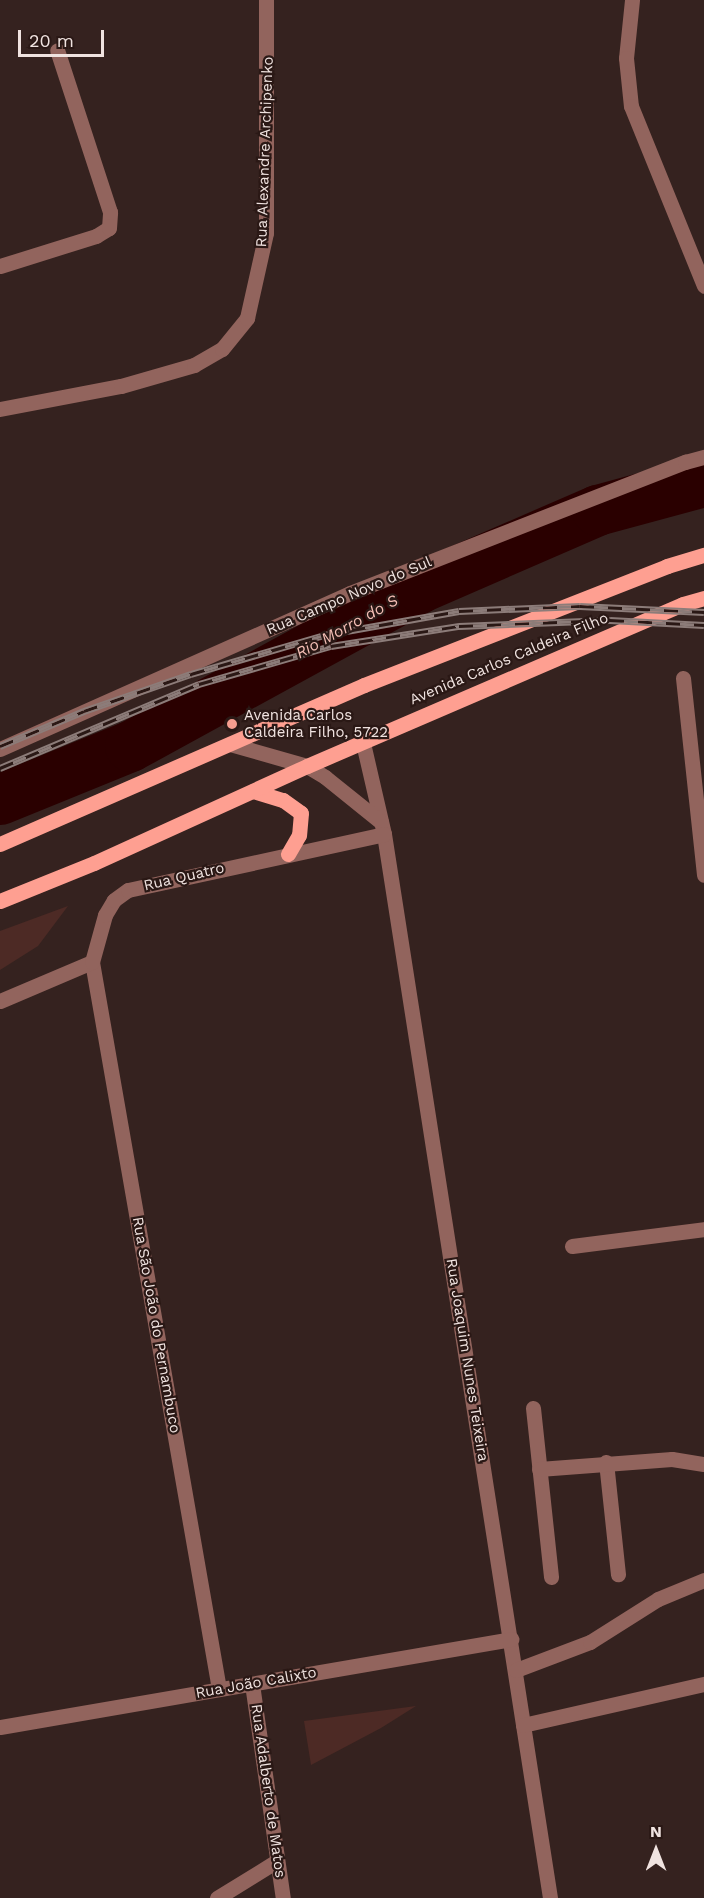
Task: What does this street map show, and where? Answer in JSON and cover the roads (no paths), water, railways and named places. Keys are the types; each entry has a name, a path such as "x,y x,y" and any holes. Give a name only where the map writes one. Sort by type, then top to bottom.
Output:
{"main road":[{"name":"Avenida Carlos Caldeira Filho","path":"0,844 375,680 668,566 704,555"},
{"name":"Avenida Carlos Caldeira Filho","path":"0,901 94,863 307,766 683,604 704,598"},
{"path":"253,791 283,800 301,813 299,835 288,854"}],"street":[{"name":"Rua Alexandre Archipenko","path":"0,410 121,386 194,365 222,349 247,318 266,233 266,0"},
{"path":"632,0 626,58 631,106 704,286"},
{"path":"0,266 96,236 109,228 110,212 57,50"},
{"name":"Rua Campo Novo do Sul","path":"0,749 351,593 685,462 704,457"},
{"path":"683,678 704,875"},
{"name":"Rua Joaquim Nunes Teixeira","path":"363,743 382,828 550,1898"},
{"path":"230,744 307,766 333,782 382,828"},
{"name":"Rua Quatro","path":"92,962 105,915 114,900 128,890 288,854 382,828"},
{"path":"0,1002 92,962"},
{"name":"Rua São João do Pernambuco","path":"92,962 219,1689"},
{"path":"572,1246 704,1230"},
{"path":"533,1408 551,1577"},
{"path":"539,1469 672,1458 704,1464"},
{"path":"606,1462 618,1574"},
{"path":"516,1670 590,1642 657,1599 704,1580"},
{"name":"Rua João Calixto","path":"0,1727 511,1639"},
{"name":"Rua Adalberto de Matos","path":"252,1684 283,1898"},
{"path":"524,1725 704,1684"},
{"path":"217,1898 277,1861"}],"waterway":[{"name":"Rio Morro do S","path":"0,799 130,746 420,587 597,510 704,481"}],"railway":[{"path":"0,746 84,711 191,674 324,635 459,611 580,606 704,612"},
{"path":"0,768 199,684 331,646 459,626 610,620 704,625"}],"place":[{"name":"Avenida Carlos Caldeira Filho, 5722","path":"232,724"}]}
